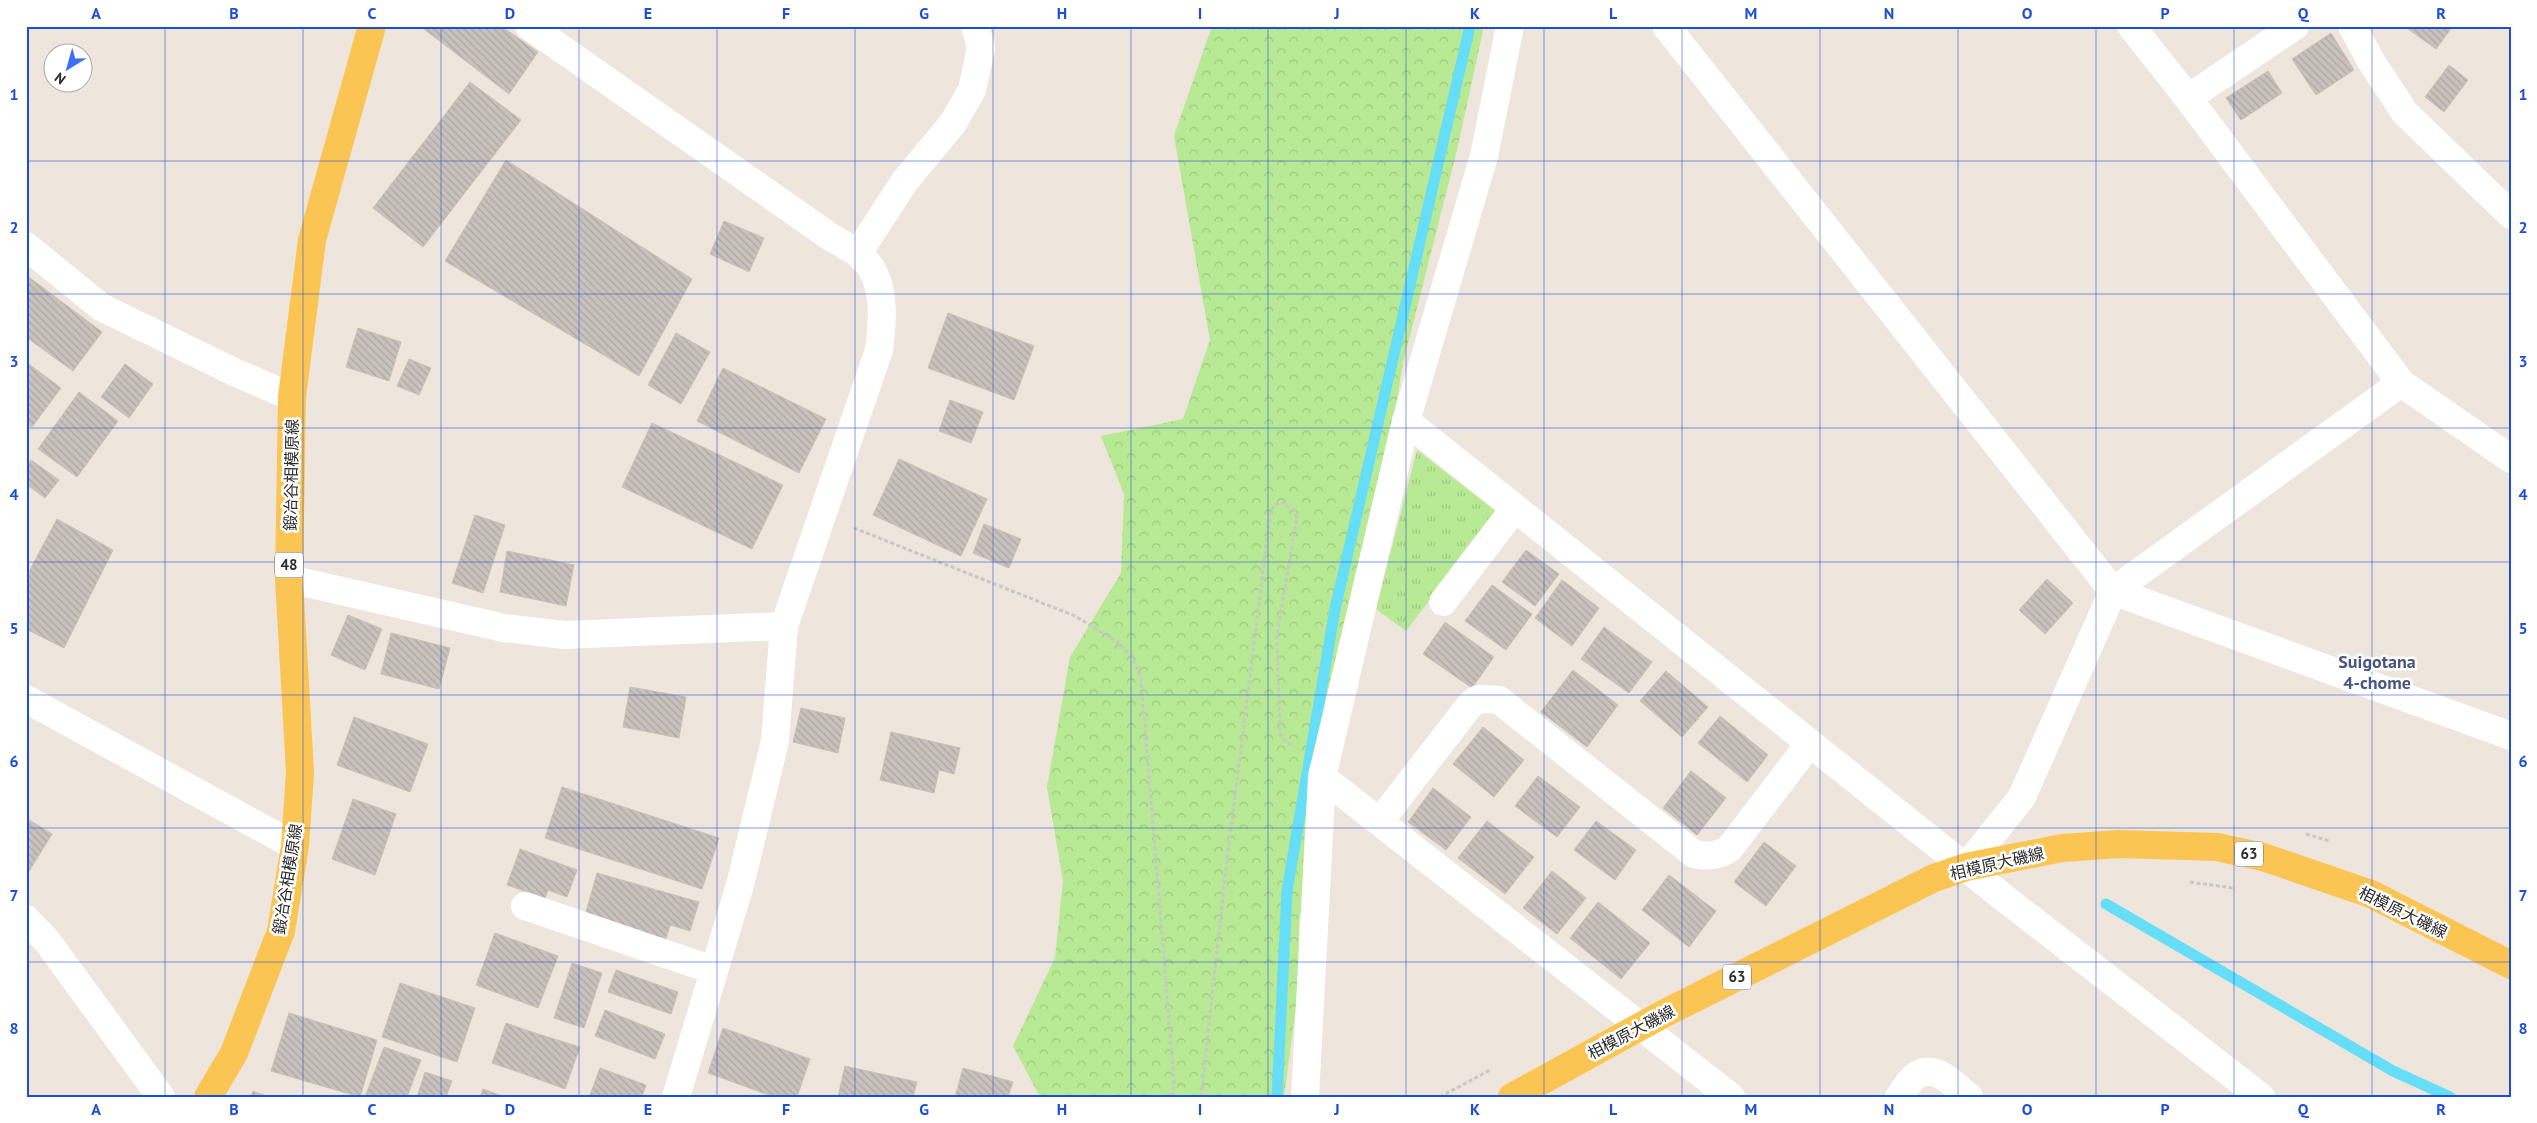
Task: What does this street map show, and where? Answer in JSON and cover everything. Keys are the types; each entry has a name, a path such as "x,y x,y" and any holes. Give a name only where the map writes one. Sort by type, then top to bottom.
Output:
{"main road":[{"name":"鍛冶谷相模原線","path":"208,1097 234,1053 281,931 295,846 300,772 289,579 292,397 312,240 372,26"},
{"name":"相模原大磯線","path":"1512,1097 1640,1027 1934,878 1966,867 2062,848 2119,844 2217,847 2263,858 2371,894 2511,966"}],"street":[{"path":"529,26 829,236 858,253 872,268 878,288 883,318 879,350 820,515 784,626 775,741 740,885 676,1097"},
{"path":"858,253 905,181 953,123 972,90 981,48 975,26"},
{"path":"1305,1097 1323,774 1406,421 1484,156 1510,26"},
{"path":"1666,26 2113,591 2511,736"},
{"path":"2131,26 2188,98 2401,383 2511,459"},
{"path":"2188,98 2295,26"},
{"path":"2352,26 2371,61 2405,113 2511,215"},
{"path":"26,246 101,307 232,371 292,397"},
{"path":"1966,867 2022,797 2113,591 2401,383"},
{"path":"1406,421 1514,509 1966,867 2261,1097"},
{"path":"1443,602 1514,509"},
{"path":"289,579 504,628 564,635 784,626"},
{"path":"26,699 295,846"},
{"path":"1380,821 1470,705 1478,699 1499,700 1694,854 1706,857 1718,856 1729,849 1810,743"},
{"path":"1323,774 1640,1027 1731,1097"},
{"path":"525,906 713,970"},
{"path":"26,919 47,941 161,1097"},
{"path":"1899,1097 1916,1076 1932,1071 1942,1076 1969,1097"}],"path":[{"path":"1201,1097 1227,858 1270,515 1274,506 1281,502 1294,510 1297,517 1277,634 1279,729 1282,738 1287,743"},
{"path":"820,515 1075,616 1116,641 1131,655 1141,678 1174,1082 1172,1097"},
{"path":"2186,882 2240,888"}],"green space":[{"path":"1212,26 1484,26 1457,150 1403,363 1340,741 1299,921 1298,992 1284,1097 1040,1097 1013,1046 1055,958 1063,881 1047,787 1070,657 1121,573 1124,494 1101,436 1183,419 1210,340 1174,136"},
{"path":"1417,450 1497,512 1406,631 1376,609"}],"building":[{"path":"420,26 501,26 538,52 509,94"},
{"path":"2404,26 2453,26 2436,49"},
{"path":"2331,33 2354,70 2316,95 2292,59"},
{"path":"2449,65 2468,80 2444,112 2425,97"},
{"path":"2268,71 2282,93 2241,120 2226,98"},
{"path":"470,82 521,120 423,247 373,208"},
{"path":"506,160 692,279 639,376 445,261"},
{"path":"724,221 764,238 749,272 710,254"},
{"path":"26,275 102,332 73,371 26,337"},
{"path":"948,313 1034,346 1014,400 928,368"},
{"path":"358,328 401,342 389,381 346,367"},
{"path":"676,333 710,352 681,404 648,385"},
{"path":"409,359 431,368 419,395 397,386"},
{"path":"26,362 61,388 32,427 26,424"},
{"path":"125,364 153,384 129,418 101,397"},
{"path":"723,368 826,419 799,473 697,421"},
{"path":"79,392 118,421 77,477 38,449"},
{"path":"950,400 983,412 971,443 939,431"},
{"path":"652,423 783,485 752,549 622,487"},
{"path":"899,459 987,499 961,556 873,515"},
{"path":"31,460 59,480 45,498 26,484 26,467"},
{"path":"475,515 505,525 483,593 452,583"},
{"path":"57,519 113,550 64,648 26,629 26,577"},
{"path":"984,524 1021,539 1009,568 973,553"},
{"path":"1526,550 1559,574 1535,606 1502,582"},
{"path":"507,551 574,565 566,606 500,592"},
{"path":"2047,579 2073,603 2045,634 2019,610"},
{"path":"1562,580 1599,608 1572,646 1535,618"},
{"path":"1492,585 1532,614 1506,650 1465,621"},
{"path":"348,615 382,629 365,670 331,655"},
{"path":"1445,622 1494,657 1472,688 1423,654"},
{"path":"1604,627 1652,662 1629,693 1581,659"},
{"path":"391,633 450,648 439,689 381,674"},
{"path":"1573,670 1618,705 1587,747 1541,712"},
{"path":"1666,671 1708,707 1682,737 1640,701"},
{"path":"630,687 686,697 679,738 623,727"},
{"path":"801,708 845,718 838,753 793,742"},
{"path":"1720,716 1768,755 1747,782 1698,743"},
{"path":"354,717 428,744 410,792 337,765"},
{"path":"1483,727 1524,760 1494,797 1453,764"},
{"path":"891,732 960,748 954,774 939,770 934,793 880,780"},
{"path":"1691,771 1726,798 1697,835 1663,808"},
{"path":"1538,776 1580,807 1557,837 1515,806"},
{"path":"562,787 719,838 702,889 545,838"},
{"path":"1433,788 1471,817 1446,850 1408,822"},
{"path":"353,799 396,814 375,875 332,859"},
{"path":"26,818 52,834 28,873 26,872"},
{"path":"1487,821 1534,857 1505,894 1458,858"},
{"path":"1596,821 1636,850 1615,880 1574,850"},
{"path":"1764,842 1796,866 1766,906 1734,882"},
{"path":"520,849 577,870 567,897 548,890 545,898 507,885"},
{"path":"1552,871 1586,898 1557,934 1523,908"},
{"path":"597,873 699,902 690,931 670,925 665,942 584,919"},
{"path":"1669,875 1716,911 1689,947 1642,910"},
{"path":"1598,902 1650,943 1621,979 1570,938"},
{"path":"495,933 558,956 538,1008 476,985"},
{"path":"572,963 602,973 584,1028 554,1018"},
{"path":"616,970 678,992 671,1014 608,992"},
{"path":"400,983 475,1008 457,1062 382,1037"},
{"path":"605,1010 665,1034 655,1059 595,1036"},
{"path":"289,1013 377,1040 360,1097 271,1071"},
{"path":"506,1023 538,1034 524,1074 492,1063"},
{"path":"723,1028 810,1059 797,1097 774,1097 708,1073"},
{"path":"538,1034 580,1047 565,1089 524,1074"},
{"path":"384,1047 421,1060 407,1097 365,1097"},
{"path":"845,1066 917,1082 913,1097 838,1097"},
{"path":"600,1068 646,1085 642,1097 590,1095"},
{"path":"963,1068 1013,1082 1008,1097 955,1097"},
{"path":"425,1072 452,1081 446,1097 417,1097"},
{"path":"483,1089 505,1097 480,1097"},
{"path":"253,1091 269,1097 251,1097"}],"waterway":[{"path":"1277,1097 1287,891 1335,609 1470,26"},
{"path":"2106,904 2393,1071 2450,1097"}],"district":[{"name":"Suigotana 4-chome","path":"2377,672"}]}
